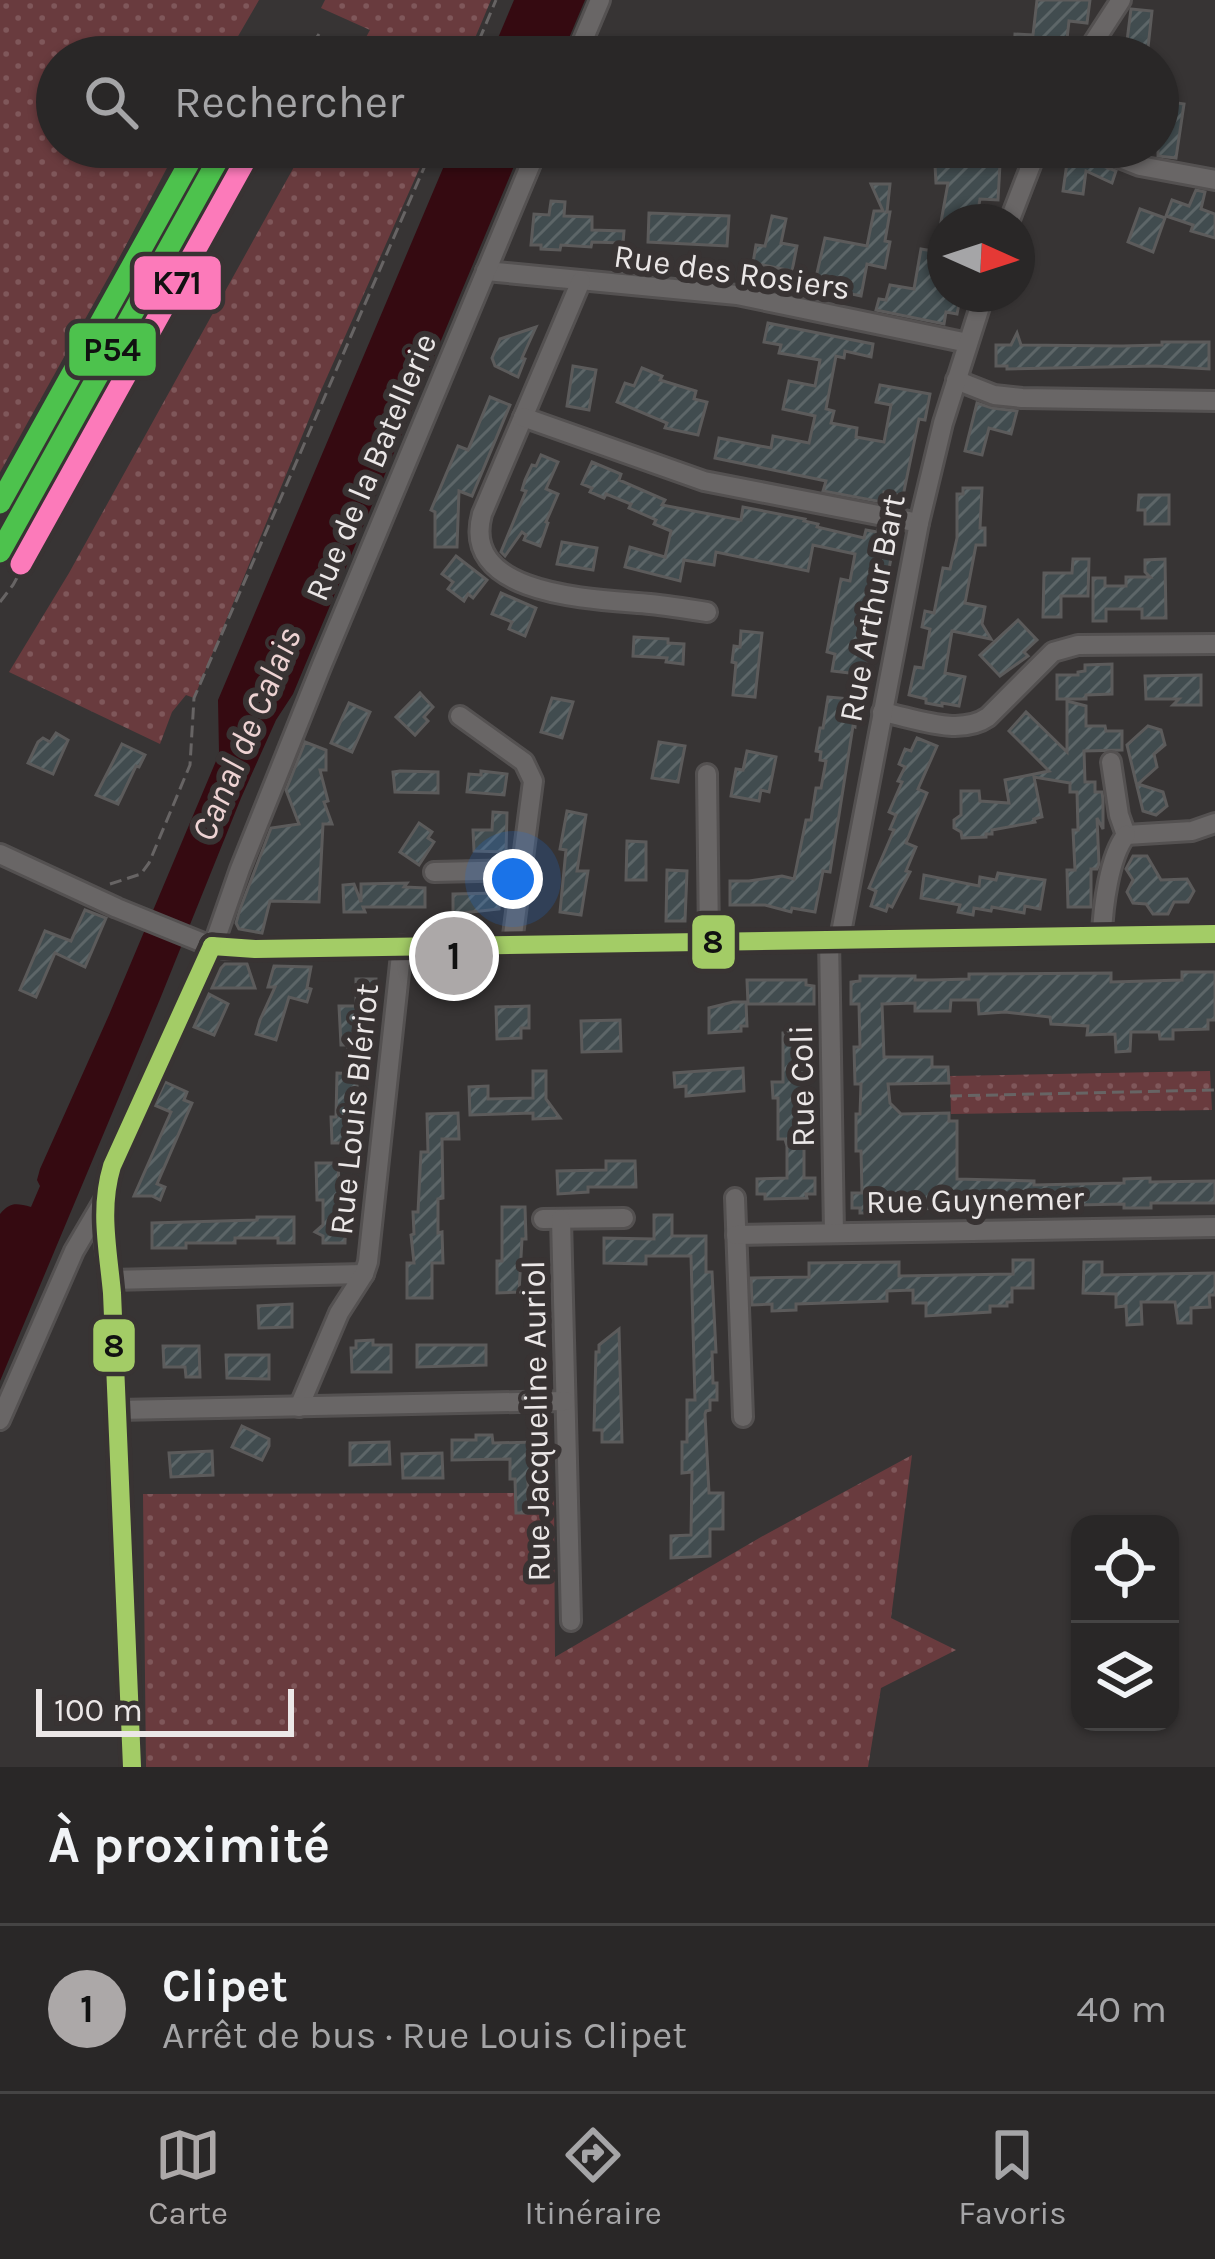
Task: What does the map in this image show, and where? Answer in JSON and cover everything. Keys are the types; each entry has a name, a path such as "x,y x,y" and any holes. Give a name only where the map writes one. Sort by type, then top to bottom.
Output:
{"street":[{"path":"585,36 600,0"},
{"path":"1097,36 1120,0"},
{"name":"Rue de la Batellerie","path":"104,1200 112,1166 529,168"},
{"path":"1016,204 1031,168"},
{"path":"1152,168 1215,180"},
{"name":"Rue des Rosiers","path":"486,272 737,296 968,343"},
{"path":"580,281 480,522 481,542 492,562 515,579 557,595 706,612"},
{"name":"Rue Arthur Bart","path":"834,938 919,523 979,312"},
{"path":"956,380 1007,397 1215,401"},
{"path":"523,417 704,481 919,523"},
{"path":"882,712 957,727 974,725 1060,648 1215,644"},
{"path":"460,716 524,762 531,774 533,789 512,943"},
{"path":"1111,762 1126,835"},
{"path":"707,774 709,940"},
{"path":"1102,935 1118,846 1126,835 1192,831 1215,823"},
{"path":"0,854 205,944 242,949 1215,934"},
{"path":"434,872 523,870"},
{"name":"Rue Coli","path":"834,938 834,1232"},
{"name":"Rue Louis Blériot","path":"299,1407 339,1313 364,1274 370,1252 402,945"},
{"path":"735,1198 743,1417"},
{"path":"104,1200 132,1767"},
{"path":"0,1420 74,1251 104,1200"},
{"name":"Rue Jacqueline Auriol","path":"571,1621 566,1401 552,1219 624,1218"},
{"name":"Rue Guynemer","path":"736,1235 1215,1228"},
{"path":"111,1280 364,1274"},
{"path":"117,1410 566,1401"}],"path":[{"path":"481,36 496,0"},
{"path":"0,602 242,168"},
{"path":"90,896 96,889 141,874 149,862 190,765 194,698 424,168"},
{"path":"950,1096 1215,1090"}],"shaded area":[{"path":"0,0 259,0 238,36 36,36 36,168 167,168 0,484"},
{"path":"325,0 491,0 476,36 367,36 370,30 321,8"},
{"path":"293,168 420,168 319,395 194,698 186,695 172,712 160,744 9,672 69,573"},
{"path":"1210,1071 1212,1110 951,1114 950,1076"},
{"path":"912,1455 891,1618 956,1650 881,1688 868,1767 146,1767 143,1494 554,1493 555,1657"}],"water":[{"path":"514,0 585,0 570,36 499,36"},
{"name":"Canal de Calais","path":"443,168 513,168 293,694 241,798 0,1381 0,1214 14,1205 31,1207 40,1186 40,1169 216,761 218,700"}],"building":[{"path":"1037,0 1090,0 1087,23 1069,21 1067,36 1015,36 1033,35"},
{"path":"1131,9 1152,11 1149,36 1128,36"},
{"path":"935,168 1000,168 998,200 944,204 948,183 936,183"},
{"path":"1066,168 1116,171 1112,183 1086,171 1083,194 1063,191"},
{"path":"871,184 890,184 885,268 867,264 861,296 814,286 825,238 867,246 874,211 883,211"},
{"path":"1196,190 1205,192 1201,209 1215,214 1215,238 1166,216 1172,200 1189,206"},
{"path":"551,201 565,202 564,216 592,217 592,230 624,231 623,243 561,245 560,250 531,245 534,214 549,215"},
{"path":"1140,209 1165,218 1153,252 1128,242"},
{"path":"649,213 729,216 727,246 648,242"},
{"path":"772,216 786,219 781,243 797,246 792,271 753,263 756,245 765,246"},
{"path":"921,249 927,250 927,312 946,312 944,324 876,310 879,299 886,300 890,285 914,289"},
{"path":"768,323 873,344 871,357 845,351 844,358 836,356 826,409 834,411 831,423 857,428 856,437 884,442 891,405 876,402 880,385 930,394 925,420 919,419 903,496 884,492 882,502 823,491 826,481 715,458 719,438 771,448 773,436 809,443 815,416 783,409 789,381 815,386 820,360 779,353 781,345 764,342"},
{"path":"536,327 518,377 495,366 492,358 500,339"},
{"path":"1017,333 1021,345 1209,342 1209,369 996,366 996,345 1011,345"},
{"path":"573,366 596,370 589,410 567,406"},
{"path":"642,368 662,376 660,380 696,391 694,399 707,402 698,435 665,428 667,423 617,402 625,383 634,386"},
{"path":"490,397 510,405 472,496 459,491 457,547 435,547 435,512 431,510 458,446 468,450"},
{"path":"977,403 1017,411 1011,434 989,428 982,455 965,451"},
{"path":"541,455 558,462 546,489 558,494 540,546 524,540 522,532 505,556 501,552 526,491 522,490 525,480"},
{"path":"592,462 665,500 662,505 741,520 743,507 805,519 817,527 864,538 866,530 892,531 895,536 880,616 875,616 867,675 832,671 835,654 827,652 841,579 850,581 855,554 813,545 808,571 716,552 714,565 684,560 680,581 625,567 630,547 665,557 671,531 629,508 631,504 590,492 592,488 582,484"},
{"path":"963,488 982,488 980,528 985,528 985,545 976,545 965,603 985,607 982,624 991,639 952,631 945,673 965,677 959,706 942,706 909,695 915,667 923,668 930,629 922,627 925,611 934,613 943,568 950,569 957,538 957,494 963,494"},
{"path":"1139,495 1169,495 1169,524 1145,524 1145,510 1138,510"},
{"path":"562,542 597,548 593,570 557,564"},
{"path":"456,556 487,580 473,598 468,594 464,601 448,589 453,582 442,574"},
{"path":"1073,559 1089,559 1088,596 1061,596 1061,617 1043,617 1044,573 1072,573"},
{"path":"1165,559 1166,618 1142,618 1142,609 1106,609 1106,621 1093,621 1093,578 1105,578 1105,586 1126,586 1126,577 1150,577 1145,560"},
{"path":"501,593 536,608 525,636 509,629 512,622 492,614"},
{"path":"1018,620 1037,640 1024,652 1028,656 1000,676 980,655"},
{"path":"741,631 762,633 755,697 733,695 734,646 740,647"},
{"path":"634,637 684,644 683,664 633,656"},
{"path":"1112,664 1112,694 1057,699 1057,675 1078,675 1085,665"},
{"path":"1201,675 1201,705 1146,699 1145,676"},
{"path":"420,693 433,707 415,735 396,717"},
{"path":"828,697 863,700 861,717 856,717 853,726 830,872 823,871 815,912 730,905 730,881 794,879 806,820 811,820 816,788 821,788 826,761 816,751"},
{"path":"552,698 573,702 562,738 541,732"},
{"path":"1067,701 1086,706 1086,726 1122,731 1122,750 1084,751 1085,782 1095,782 1095,792 1102,792 1103,800 1103,829 1097,818 1099,864 1091,869 1091,907 1068,907 1067,870 1075,870 1073,830 1078,830 1077,792 1070,792 1070,783 1034,777 1042,817 1035,822 992,830 986,837 962,838 954,828 954,820 961,815 961,791 979,791 980,801 1009,803 1005,780 1049,771 1009,731 1026,712 1067,752"},
{"path":"349,703 370,712 352,752 331,743"},
{"path":"1148,726 1161,730 1165,745 1154,754 1157,767 1138,784 1163,792 1167,806 1156,815 1143,811 1127,745"},
{"path":"56,733 68,740 53,774 28,763 38,742 43,738 50,742"},
{"path":"917,738 937,746 918,789 927,793 906,843 916,847 906,871 910,872 886,911 871,906 876,891 869,888 894,830 890,829 896,815 889,812 902,782 898,781 905,767 899,764 905,749 911,751"},
{"path":"305,742 326,750 326,770 320,770 332,824 323,824 319,902 270,901 262,933 239,929 240,909 271,828 299,824 286,790"},
{"path":"659,742 685,746 678,782 652,778"},
{"path":"122,744 145,755 118,804 96,795"},
{"path":"747,751 776,757 769,792 761,790 759,801 731,796 736,769 743,770"},
{"path":"481,771 507,774 504,795 467,792 469,774 481,775"},
{"path":"393,772 438,772 438,793 395,792"},
{"path":"567,811 586,815 577,871 588,871 581,915 560,912 566,850 560,849"},
{"path":"493,812 507,813 506,852 474,851 473,830 492,830"},
{"path":"419,823 432,832 428,838 434,842 419,865 400,852"},
{"path":"627,841 646,842 646,880 626,880"},
{"path":"1133,856 1147,856 1161,880 1187,879 1194,891 1188,902 1174,902 1168,914 1153,914 1146,904 1133,903 1127,892 1133,880 1126,869"},
{"path":"667,870 687,871 685,921 666,921"},
{"path":"998,873 1045,880 1040,909 1025,906 1024,913 974,908 973,915 958,912 960,905 921,898 924,875 979,886 980,877 996,880"},
{"path":"407,883 404,887 425,888 425,907 363,907 365,912 344,912 343,885 354,884 361,902 361,884"},
{"path":"499,893 499,909 453,914 453,894"},
{"path":"85,910 106,918 85,967 55,953 36,997 20,990 45,931 71,941"},
{"path":"225,964 247,964 255,988 212,988"},
{"path":"274,966 311,967 307,1002 289,997 276,1040 256,1034 275,987 268,987"},
{"path":"1182,972 1215,972 1215,1020 1208,1020 1208,1029 1173,1030 1173,1039 1160,1039 1159,1032 1131,1032 1130,1051 1116,1052 1115,1034 1087,1035 1088,1026 1051,1024 1050,1017 1005,1012 979,1014 978,1000 951,1000 950,1011 915,1011 915,1003 882,1004 884,1057 932,1057 932,1067 948,1067 949,1083 888,1084 890,1103 901,1114 949,1113 949,1121 957,1121 957,1179 1034,1181 1034,1185 1150,1178 1150,1182 1215,1181 1215,1203 860,1213 860,1208 852,1208 852,1193 862,1193 861,1151 856,1151 861,1084 855,1084 854,1047 860,1047 859,1004 851,1004 851,982 860,981 860,976 933,980 969,979 969,974 1111,973 1111,982 1182,980"},
{"path":"356,979 376,979 374,1013 367,1013 369,1060 348,1060 348,1045 341,1045 339,1006 356,1006"},
{"path":"747,980 806,980 806,985 814,986 814,1004 748,1004"},
{"path":"209,994 228,1004 214,1035 194,1027"},
{"path":"746,1002 747,1026 741,1026 741,1031 709,1033 709,1008"},
{"path":"529,1006 529,1028 521,1028 521,1038 497,1039 496,1007"},
{"path":"620,1020 621,1051 582,1052 581,1021"},
{"path":"799,1032 799,1041 804,1041 804,1178 815,1178 815,1194 765,1199 765,1194 757,1194 757,1179 787,1178 787,1146 785,1139 778,1139 778,1098 773,1098 772,1082 783,1082 783,1033"},
{"path":"743,1068 744,1091 686,1096 686,1086 675,1087 674,1073"},
{"path":"533,1071 546,1071 546,1099 560,1118 533,1119 533,1113 470,1115 469,1087 488,1086 488,1099 533,1098"},
{"path":"337,1073 357,1074 357,1106 350,1106 351,1143 332,1143"},
{"path":"165,1082 187,1092 184,1100 192,1103 157,1184 165,1187 160,1200 134,1196 171,1112 154,1105"},
{"path":"458,1113 459,1139 442,1139 438,1233 442,1232 443,1263 432,1263 432,1298 407,1298 407,1263 414,1263 411,1235 413,1212 418,1212 421,1152 428,1152 427,1114"},
{"path":"606,1161 635,1161 636,1187 588,1187 588,1192 558,1194 557,1171 606,1170"},
{"path":"316,1163 338,1163 340,1206 346,1206 345,1243 323,1243 323,1236 315,1232 323,1225"},
{"path":"502,1207 525,1207 519,1292 497,1293"},
{"path":"654,1215 672,1215 672,1236 706,1236 706,1272 712,1272 717,1400 710,1400 705,1414 709,1493 723,1493 723,1529 710,1529 710,1556 671,1558 671,1536 691,1535 692,1472 682,1473 682,1442 687,1442 687,1400 695,1400 691,1256 646,1256 646,1264 604,1263 604,1238 654,1239"},
{"path":"294,1217 294,1243 278,1243 278,1238 235,1238 235,1243 152,1248 152,1223"},
{"path":"1013,1260 1033,1260 1033,1288 1012,1288 1012,1302 990,1306 990,1312 926,1316 926,1303 913,1303 913,1290 887,1291 887,1301 796,1304 796,1310 772,1311 772,1304 752,1305 751,1278 809,1277 809,1263 899,1262 899,1276 1013,1274"},
{"path":"1084,1262 1102,1262 1102,1275 1215,1273 1215,1295 1209,1295 1210,1307 1191,1308 1191,1323 1178,1323 1175,1302 1141,1302 1142,1324 1127,1325 1126,1306 1116,1307 1116,1294 1083,1293"},
{"path":"292,1304 292,1327 259,1328 258,1306"},
{"path":"619,1329 622,1442 602,1442 602,1430 594,1430 596,1352"},
{"path":"373,1340 373,1345 391,1345 391,1372 352,1372 351,1348 356,1348 356,1341"},
{"path":"417,1345 486,1345 486,1365 417,1367"},
{"path":"163,1346 199,1346 200,1377 186,1377 185,1367 164,1367"},
{"path":"226,1355 269,1355 269,1379 227,1378"},
{"path":"242,1426 269,1439 262,1460 232,1447"},
{"path":"476,1435 492,1435 493,1443 536,1442 541,1479 528,1479 528,1513 516,1513 510,1459 452,1460 452,1440 476,1440"},
{"path":"389,1442 390,1464 350,1465 350,1443"},
{"path":"212,1451 213,1475 171,1477 169,1453"},
{"path":"442,1453 443,1478 403,1478 402,1454"}],"transit line":[{"path":"0,503 186,168"},
{"name":"P54","path":"0,552 213,168"},
{"name":"K71","path":"21,564 241,168"},
{"name":"8","path":"212,946 1215,934"},
{"name":"8","path":"132,1767 106,1198 112,1166 212,946"}],"place":[{"name":"Clipet","path":"454,956"}]}
